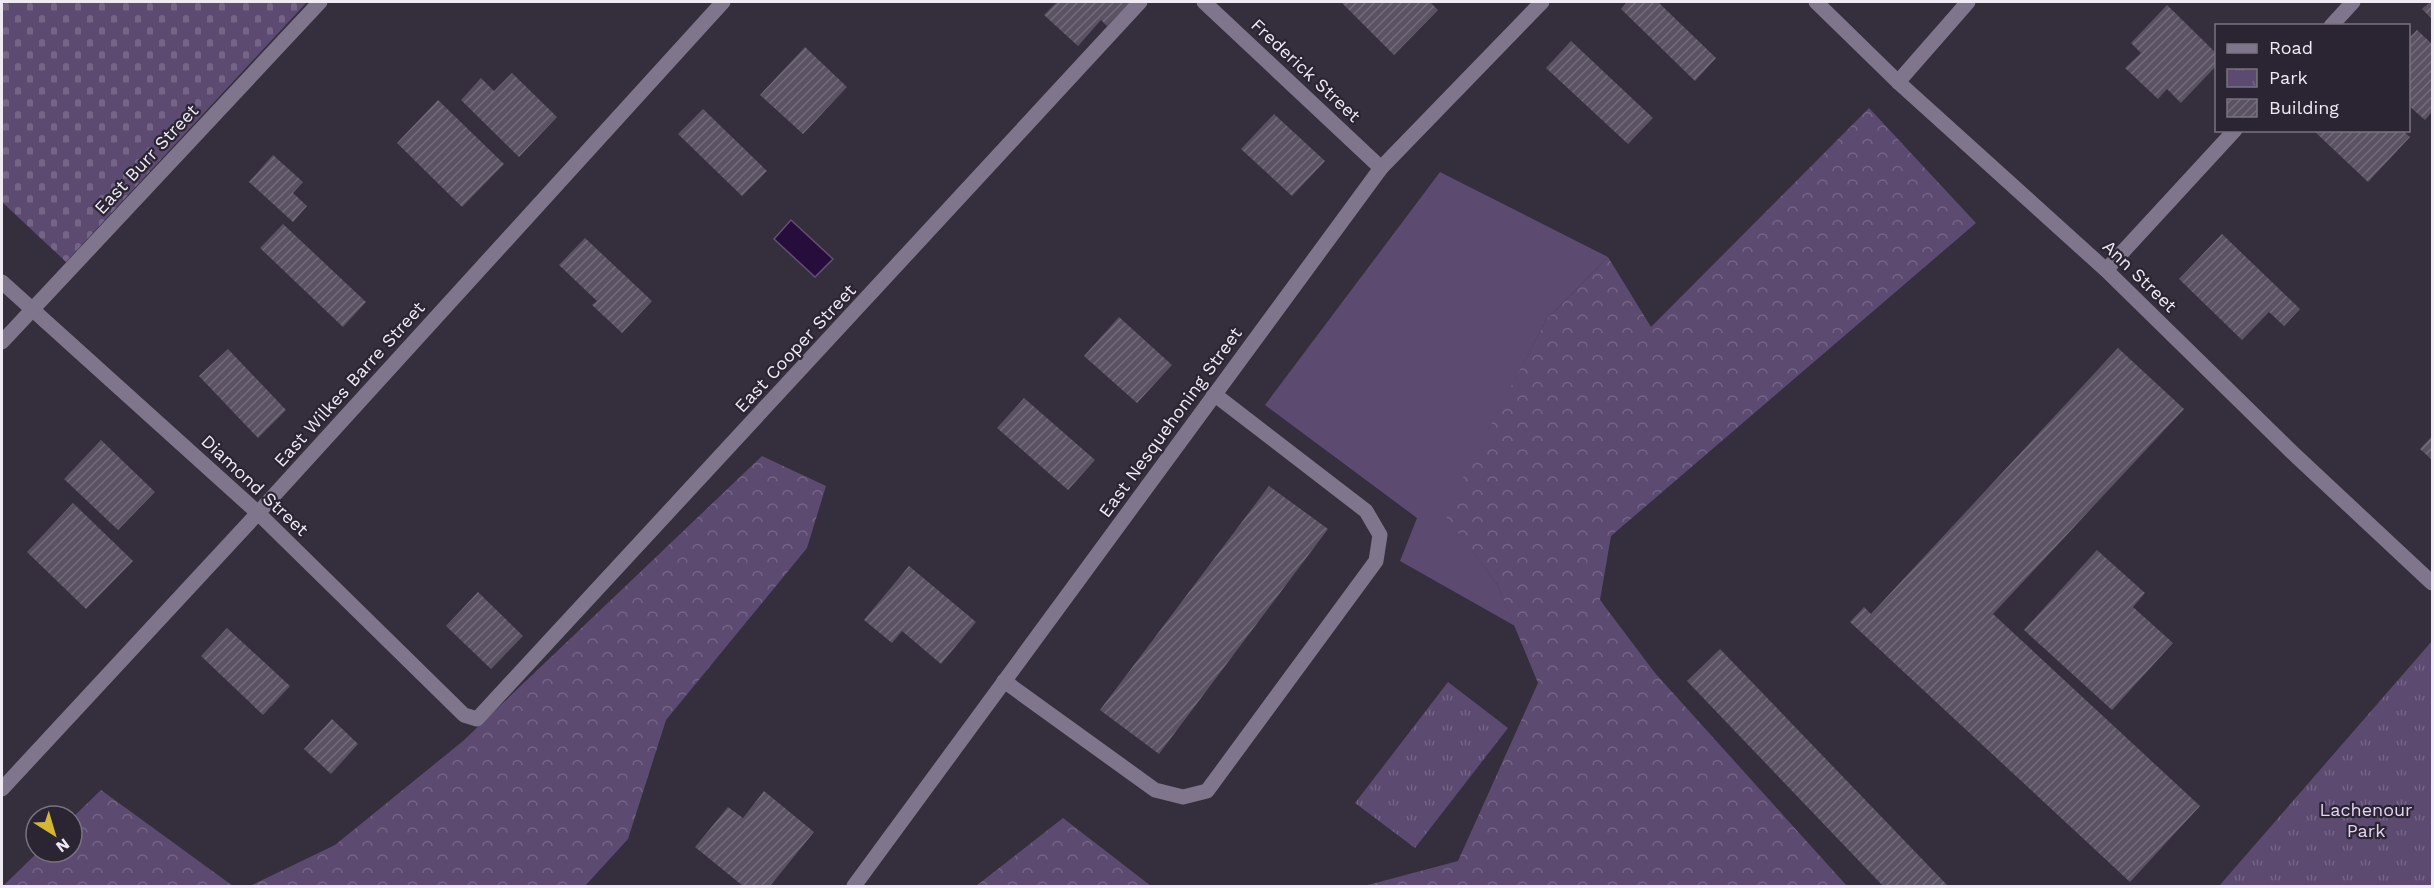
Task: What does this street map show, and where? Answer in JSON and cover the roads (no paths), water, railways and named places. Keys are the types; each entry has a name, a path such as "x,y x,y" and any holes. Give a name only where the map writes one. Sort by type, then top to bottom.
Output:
{"street":[{"name":"East Burr Street","path":"2,342 320,2"},
{"name":"East Wilkes Barre Street","path":"2,789 258,513 723,2"},
{"name":"East Cooper Street","path":"477,719 1140,2"},
{"name":"Frederick Street","path":"1204,2 1381,168"},
{"name":"East Nesquehoning Street","path":"854,886 1381,168 1542,2"},
{"name":"Ann Street","path":"1816,2 1898,82 2106,270 2295,455 2433,583"},
{"path":"1898,82 1968,2"},
{"path":"2333,24 2353,2"},
{"path":"2106,270 2233,132"},
{"name":"Diamond Street","path":"2,282 258,513 464,715 477,719"},
{"path":"1004,681 1155,790 1183,797 1206,791 1355,590 1376,561 1380,535 1366,511 1214,394"}],"park label":[{"name":"Lachenour Park","path":"2366,819"}]}
